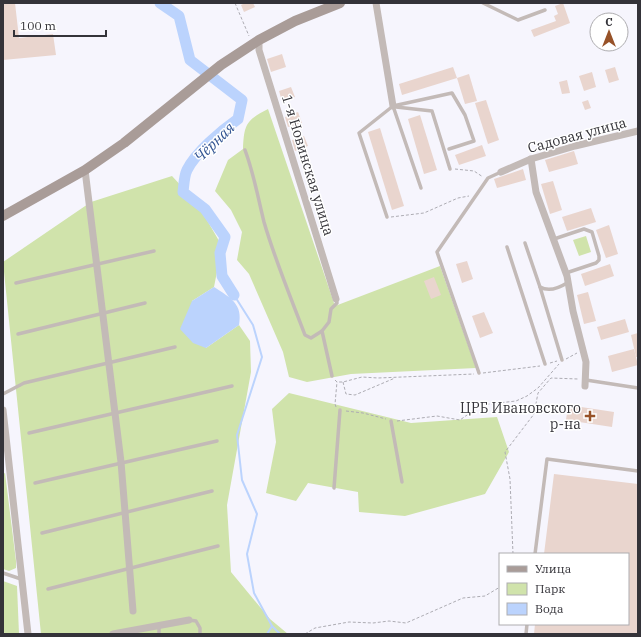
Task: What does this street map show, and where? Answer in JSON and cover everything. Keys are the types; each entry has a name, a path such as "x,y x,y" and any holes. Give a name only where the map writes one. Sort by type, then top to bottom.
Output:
{"main road":[{"path":"3,216 85,170 124,144 221,65 256,42 325,6 340,3"}],"street":[{"path":"376,3 393,106"},
{"name":"1-я Новинская улица","path":"256,42 336,299"},
{"name":"Садовая улица","path":"501,172 531,160 575,146 638,131"},
{"path":"531,160 536,192 566,273 573,311 586,362 585,383"},
{"path":"85,170 121,462 134,611"},
{"path":"3,410 28,634"},
{"path":"113,634 189,620"}],"lane":[{"path":"483,3 518,20 545,10"},
{"path":"387,217 359,133 393,106 452,92 465,115 474,141 449,149"},
{"path":"393,106 432,111 450,169"},
{"path":"393,106 421,188"},
{"path":"245,150 254,174 264,221 275,257 305,335 310,338 322,331 329,322 331,309 337,304 336,299"},
{"path":"479,373 437,252 487,179 501,172"},
{"path":"554,239 584,229 592,232 599,260 596,263 566,273"},
{"path":"525,243 562,360"},
{"path":"507,247 545,364"},
{"path":"16,283 154,251"},
{"path":"540,287 545,290 560,287 568,282"},
{"path":"18,334 145,303"},
{"path":"322,331 332,376"},
{"path":"3,394 24,383 175,347"},
{"path":"585,383 638,388"},
{"path":"29,433 232,386"},
{"path":"334,488 340,410"},
{"path":"391,421 402,482"},
{"path":"35,483 217,441"},
{"path":"535,553 546,459 638,470"},
{"path":"42,533 125,511 212,491"},
{"path":"48,588 218,546"},
{"path":"3,574 22,579"},
{"path":"189,620 196,621 200,628 200,634"},
{"path":"159,625 159,634"}],"path":[{"path":"235,3 256,42"},
{"path":"450,169 474,171 487,179"},
{"path":"387,217 424,213 458,198 476,195"},
{"path":"337,382 362,377 479,373 545,364 568,359 583,349"},
{"path":"332,376 337,382 335,404 340,410 363,413 391,421 437,416 460,420 481,405 516,401 538,388 562,360"},
{"path":"343,382 346,394 355,395 397,377"},
{"path":"513,553 510,479 505,452 534,414 538,393 551,378 585,383"},
{"path":"305,634 315,628 349,622 373,623 389,621 406,623 463,598 485,596 499,587"}],"green space":[{"path":"268,109 335,306 440,266 476,368 351,374 307,382 289,377 283,352 249,274 237,260 242,232 231,210 215,191 228,160 243,149 244,134 248,124 255,117"},
{"path":"172,176 197,203 222,246 214,287 192,301 206,348 239,325 250,341 251,372 227,505 231,572 270,619 288,634 41,634 3,262 91,202"},
{"path":"586,236 591,252 579,256 573,240"},
{"path":"289,393 411,423 497,417 509,452 485,494 405,516 359,512 358,492 308,483 296,501 266,493 276,442 272,409"},
{"path":"5,473 16,561 16,568 9,571 3,569 3,474"},
{"path":"3,581 17,586 19,634 3,634"}],"water":[{"path":"214,287 234,302 240,318 239,325 206,348 193,343 180,329 192,301"}],"building":[{"path":"3,3 15,3 19,38 53,34 56,55 3,60"},
{"path":"245,3 253,3 255,7 244,12 241,5"},
{"path":"563,3 570,23 534,37 531,30 556,21 554,16 558,14 555,6"},
{"path":"282,54 286,67 271,72 267,59"},
{"path":"453,67 457,78 402,95 399,84"},
{"path":"615,67 619,80 609,83 605,70"},
{"path":"592,72 596,87 584,91 579,76"},
{"path":"469,74 477,101 465,104 457,78"},
{"path":"567,80 570,93 562,94 559,82"},
{"path":"291,87 295,97 282,101 279,91"},
{"path":"486,100 499,140 488,144 475,103"},
{"path":"588,100 591,108 585,110 582,102"},
{"path":"298,112 302,123 288,127 285,117"},
{"path":"420,115 437,170 424,174 408,119"},
{"path":"380,128 404,206 392,210 368,132"},
{"path":"304,136 308,146 295,151 292,140"},
{"path":"482,145 486,156 459,165 455,155"},
{"path":"574,151 578,164 549,172 545,160"},
{"path":"523,169 526,180 497,188 494,179"},
{"path":"553,181 562,210 550,214 541,184"},
{"path":"591,208 596,222 567,231 562,217"},
{"path":"609,225 618,254 606,258 596,230"},
{"path":"467,261 473,279 462,283 456,264"},
{"path":"610,264 614,276 585,286 581,274"},
{"path":"434,277 441,295 431,299 424,281"},
{"path":"588,292 596,321 584,324 577,295"},
{"path":"484,312 493,333 480,338 472,316"},
{"path":"625,319 629,332 601,340 597,327"},
{"path":"638,333 638,357 636,357 631,335"},
{"path":"634,349 638,365 612,372 608,356"},
{"name":"ЦРБ Ивановского р-на","path":"568,405 614,412 612,427 566,420"},
{"path":"554,474 638,484 638,634 534,634 535,625 629,625 629,553 544,553"}],"waterway":[{"name":"Чёрная","path":"160,3 179,16 190,60 242,100 238,119 210,142 191,163 185,175 183,192 205,209 225,237 220,253 222,276 234,295"},
{"path":"234,295 253,325 262,357 237,435 242,480 257,514 247,554 254,593 272,626 280,634"},
{"path":"267,634 272,626"}],"place":[{"name":"ЦРБ Ивановского р-на","path":"590,416"}]}
